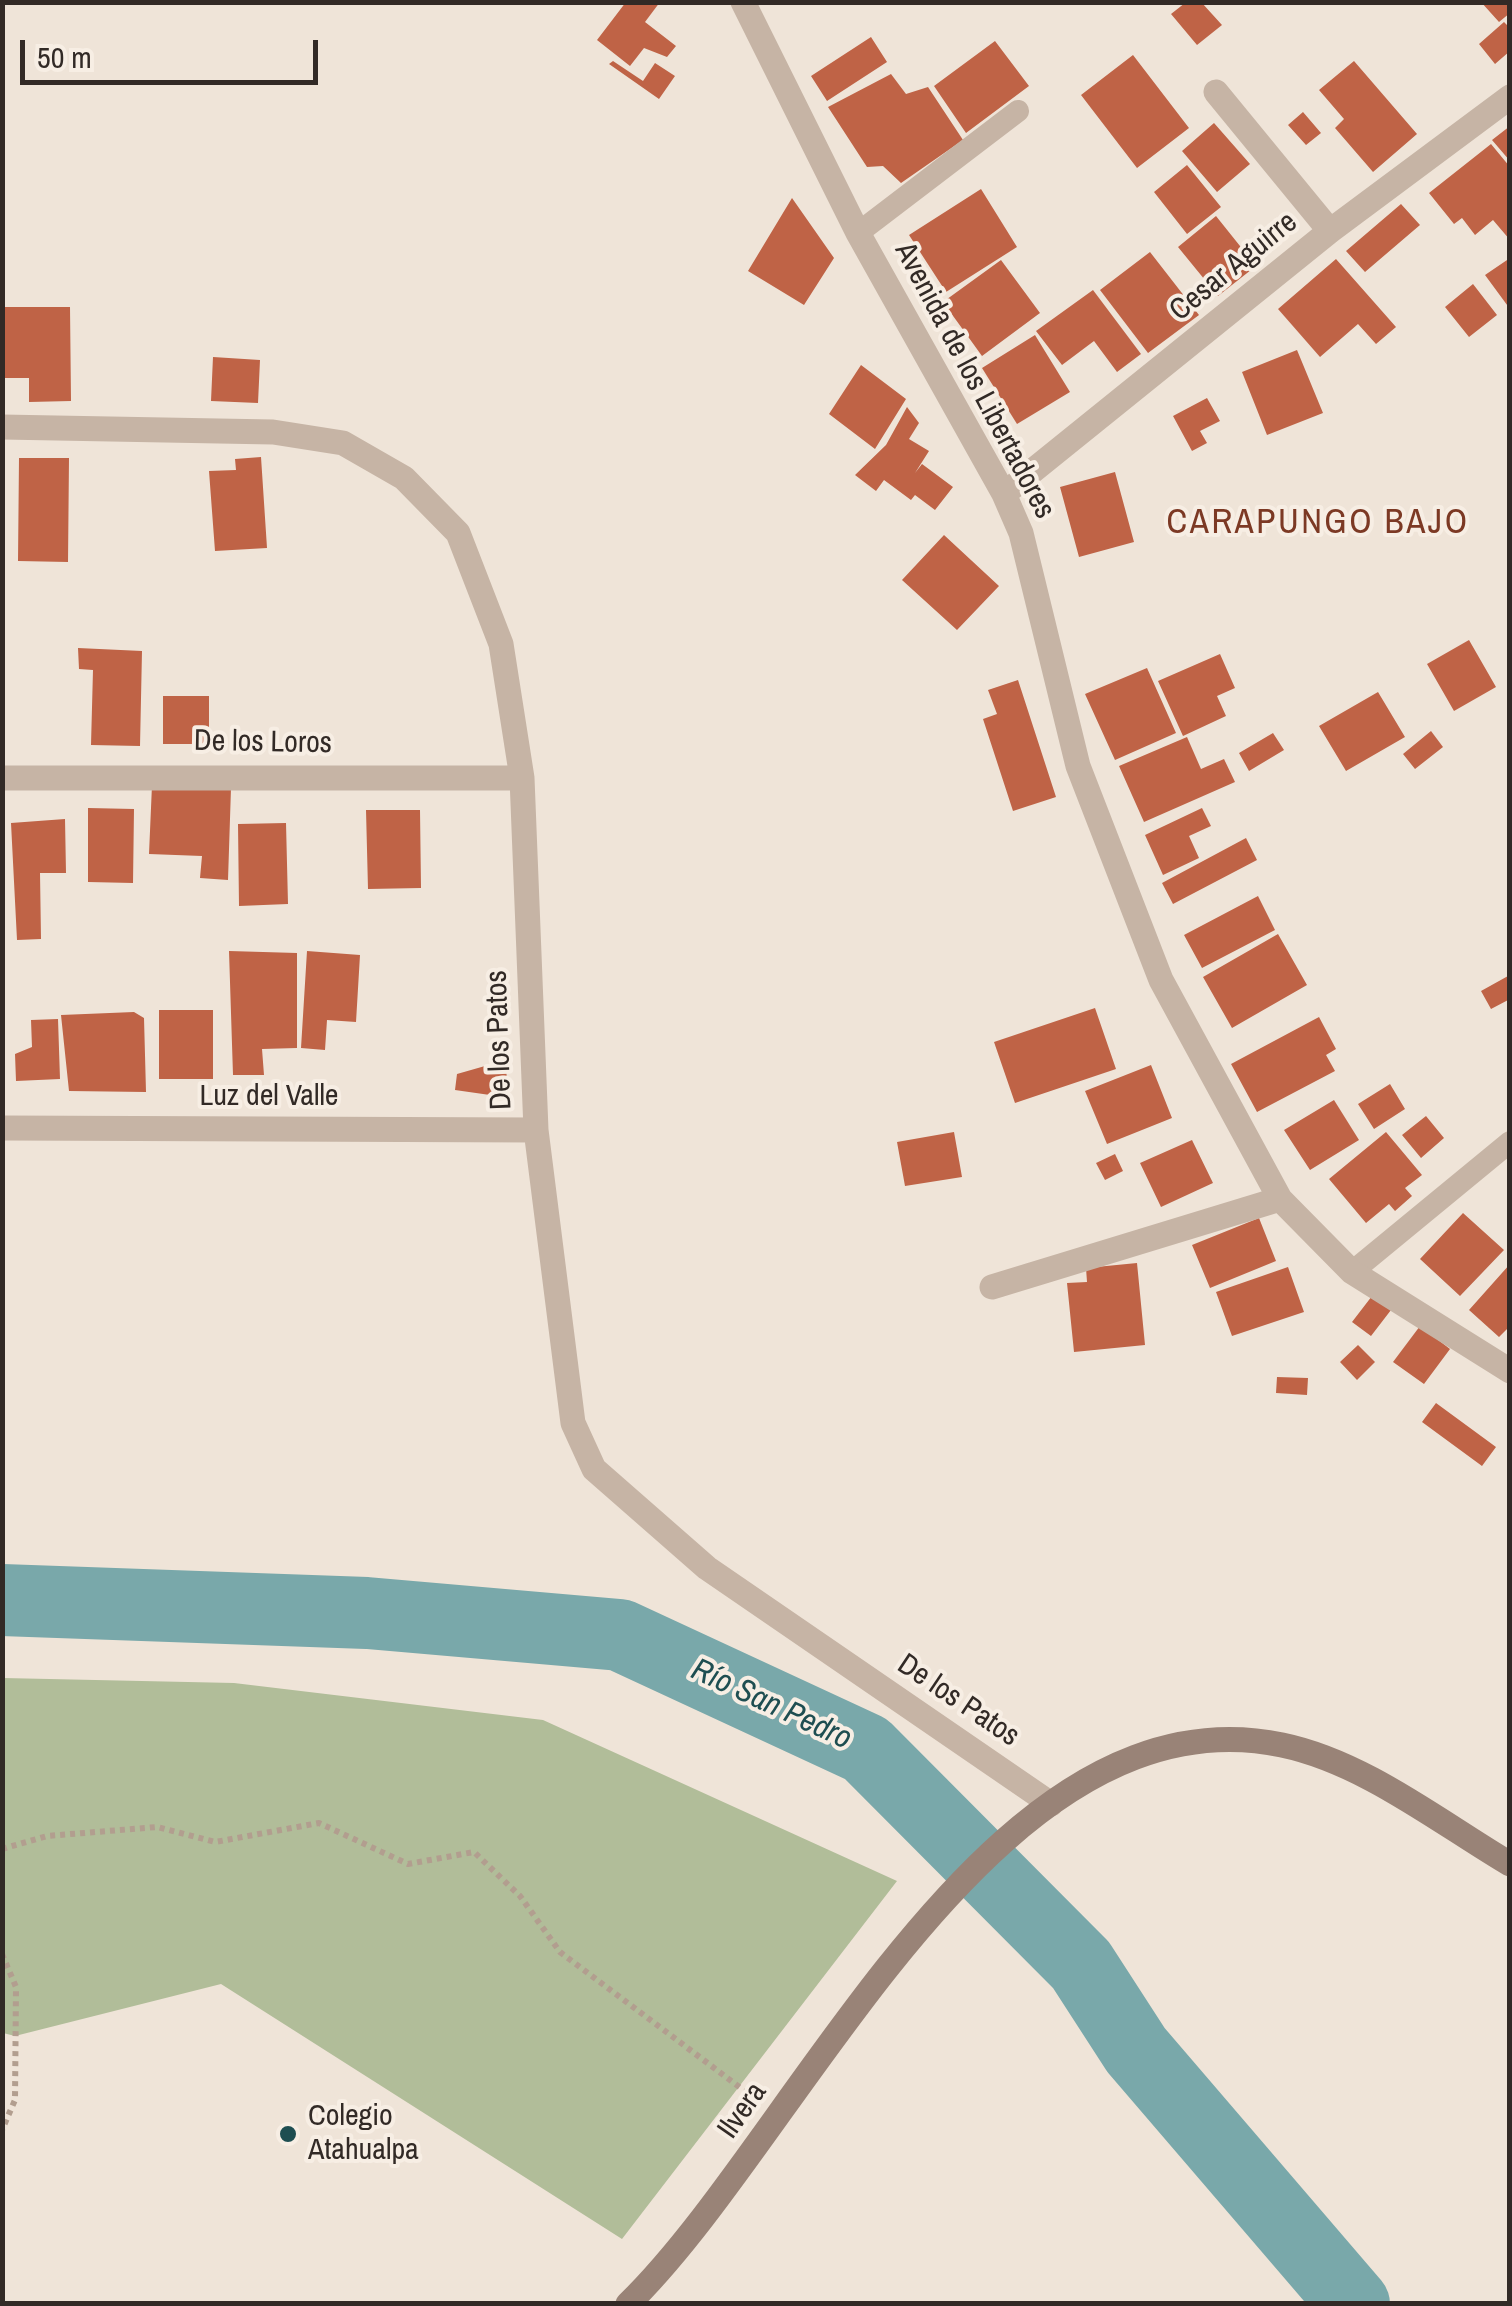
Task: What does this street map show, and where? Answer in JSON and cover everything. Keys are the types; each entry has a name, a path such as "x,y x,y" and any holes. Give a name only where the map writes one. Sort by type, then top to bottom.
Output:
{"street":[{"name":"Avenida de los Libertadores","path":"743,2 858,233 1022,533 1078,766 1126,891 1161,980 1280,1199 1352,1272 1510,1371"},
{"path":"1216,92 1330,231"},
{"name":"Cesar Aguirre","path":"1004,494 1330,231 1510,97"},
{"name":"De los Patos","path":"2,427 273,432 343,443 404,478 458,532 501,644 522,778 536,1130 573,1423 594,1469 707,1568 1051,1804"},
{"name":"De los Loros","path":"2,778 522,778"},
{"name":"Luz del Valle","path":"2,1128 536,1130"},
{"path":"992,1287 1280,1199"},
{"name":"Ilvera","path":"628,2304 734,2181 899,1948 1016,1831 1051,1804 1157,1747 1218,1740 1282,1745 1353,1770 1510,1864"}],"lane":[{"path":"858,233 1018,111"},
{"path":"1352,1272 1510,1142"}],"path":[{"path":"2,1849 48,1836 157,1827 214,1842 319,1823 408,1864 474,1852 520,1896 560,1952 779,2118"},
{"path":"2,1954 16,1987 15,2100 2,2130"}],"green space":[{"path":"3,1678 234,1683 543,1720 897,1881 622,2239 221,1984 15,2036 3,2033"}],"building":[{"path":"626,2 660,2 645,22 676,46 667,57 644,48 630,66 597,40"},
{"path":"1481,2 1510,2 1510,13 1499,22"},
{"path":"1185,3 1202,3 1222,25 1197,45 1171,14"},
{"path":"1504,22 1510,28 1510,51 1495,64 1479,44"},
{"path":"871,37 887,62 827,101 811,76"},
{"path":"995,41 1029,86 966,133 934,86"},
{"path":"1133,55 1189,128 1137,168 1081,95"},
{"path":"613,61 643,81 655,63 675,76 659,99 609,64"},
{"path":"1354,61 1417,134 1373,172 1335,128 1344,119 1319,90"},
{"path":"891,74 906,94 928,87 963,140 901,183 883,166 867,167 828,107"},
{"path":"1303,112 1321,133 1306,145 1288,125"},
{"path":"1214,123 1250,164 1217,192 1182,151"},
{"path":"1510,126 1510,161 1492,140"},
{"path":"1491,144 1510,167 1510,240 1493,220 1475,235 1462,218 1454,224 1429,193"},
{"path":"1187,165 1221,207 1187,234 1154,192"},
{"path":"981,189 1017,247 946,292 909,235"},
{"path":"792,198 834,258 804,305 748,271"},
{"path":"1401,204 1420,225 1365,272 1346,251"},
{"path":"1216,216 1256,266 1218,296 1178,247"},
{"path":"1150,252 1199,315 1148,353 1100,290"},
{"path":"1510,258 1510,309 1485,275"},
{"path":"1336,259 1396,327 1376,344 1358,324 1320,357 1278,309"},
{"path":"1001,260 1040,313 982,356 943,302"},
{"path":"1473,284 1497,315 1469,337 1445,307"},
{"path":"1093,290 1141,354 1117,372 1094,341 1062,365 1036,331"},
{"path":"2,307 70,307 71,401 29,402 29,378 2,378"},
{"path":"1035,335 1070,392 1017,424 982,368"},
{"path":"1297,350 1323,413 1267,435 1242,372"},
{"path":"213,357 260,360 258,403 211,401"},
{"path":"861,365 906,399 875,449 829,414"},
{"path":"1207,398 1220,421 1200,431 1207,443 1192,451 1173,416"},
{"path":"907,407 919,423 909,439 929,451 915,473 922,464 953,487 935,510 915,495 911,500 884,480 876,491 855,475 886,445"},
{"path":"261,457 267,548 215,551 209,471 236,470 235,459"},
{"path":"19,458 69,458 68,562 18,561"},
{"path":"1115,472 1134,542 1079,557 1060,487"},
{"path":"944,535 999,586 957,630 902,580"},
{"path":"1469,640 1496,687 1454,711 1427,664"},
{"path":"78,648 142,651 140,746 91,745 93,670 79,669"},
{"path":"1220,654 1235,688 1217,696 1226,716 1183,736 1158,681"},
{"path":"1147,668 1176,733 1115,760 1085,694"},
{"path":"1018,680 1056,797 1013,811 983,719 997,714 988,690"},
{"path":"1378,692 1405,737 1346,771 1319,726"},
{"path":"163,696 209,696 209,744 163,744"},
{"path":"1431,731 1443,747 1415,769 1403,754"},
{"path":"1273,733 1284,750 1249,771 1239,753"},
{"path":"1187,737 1201,769 1224,759 1235,782 1144,822 1119,766"},
{"path":"152,785 231,788 228,880 200,878 202,856 149,854"},
{"path":"88,808 134,809 133,883 88,882"},
{"path":"1202,808 1211,826 1189,836 1199,858 1163,875 1145,835"},
{"path":"366,810 420,810 421,888 368,889"},
{"path":"65,819 66,873 40,873 41,939 17,940 11,823"},
{"path":"286,823 288,904 239,906 238,824"},
{"path":"1246,838 1257,860 1173,904 1162,883"},
{"path":"1258,896 1275,930 1202,968 1184,935"},
{"path":"1278,934 1307,985 1232,1028 1203,977"},
{"path":"229,951 297,953 297,1048 262,1049 264,1075 233,1075"},
{"path":"307,951 360,955 356,1022 327,1020 325,1050 301,1048"},
{"path":"1508,976 1510,999 1491,1009 1481,991"},
{"path":"1095,1008 1116,1069 1015,1103 994,1042"},
{"path":"159,1010 213,1010 213,1079 159,1079"},
{"path":"134,1012 144,1018 146,1092 69,1091 61,1015"},
{"path":"1319,1017 1336,1049 1326,1055 1335,1071 1257,1112 1231,1064"},
{"path":"58,1019 60,1079 16,1081 15,1054 32,1047 31,1020"},
{"path":"506,1060 507,1087 497,1096 455,1090 457,1074"},
{"path":"1151,1065 1172,1118 1107,1144 1085,1091"},
{"path":"1390,1084 1405,1109 1374,1129 1358,1104"},
{"path":"1334,1100 1359,1140 1310,1170 1284,1130"},
{"path":"1426,1116 1444,1138 1421,1158 1402,1135"},
{"path":"954,1132 962,1177 905,1186 897,1142"},
{"path":"1386,1132 1422,1175 1405,1188 1412,1196 1395,1211 1389,1204 1366,1223 1329,1179"},
{"path":"1192,1140 1213,1183 1161,1207 1140,1163"},
{"path":"1115,1154 1123,1171 1105,1180 1096,1163"},
{"path":"1463,1213 1504,1250 1460,1296 1420,1259"},
{"path":"1259,1218 1276,1261 1210,1288 1192,1245"},
{"path":"1137,1263 1145,1345 1074,1352 1067,1283 1087,1282 1086,1268"},
{"path":"1510,1264 1510,1326 1499,1337 1469,1310"},
{"path":"1288,1267 1304,1312 1232,1336 1216,1292"},
{"path":"1372,1296 1391,1310 1371,1336 1352,1322"},
{"path":"1420,1326 1450,1349 1424,1384 1393,1362"},
{"path":"1358,1345 1375,1362 1357,1380 1340,1362"},
{"path":"1277,1377 1308,1378 1307,1395 1276,1393"},
{"path":"1436,1403 1496,1447 1482,1466 1422,1422"}],"waterway":[{"name":"Río San Pedro","path":"2,1600 367,1613 620,1635 866,1749 1081,1965 1136,2050 1354,2304"}],"place":[{"name":"Colegio Atahualpa","path":"288,2134"}],"district":[{"name":"CARAPUNGO BAJO","path":"1318,524"}]}
